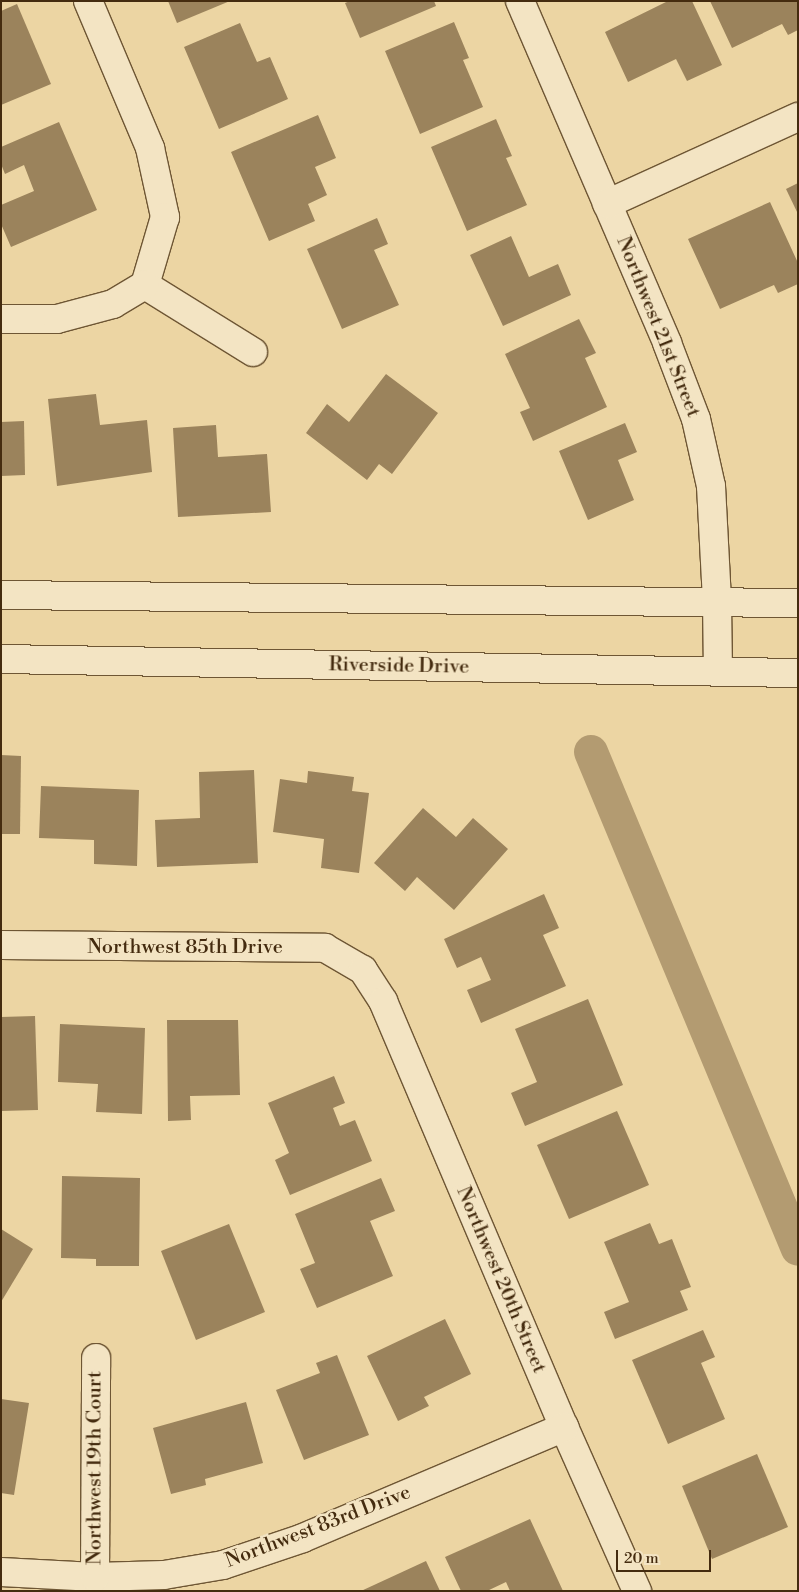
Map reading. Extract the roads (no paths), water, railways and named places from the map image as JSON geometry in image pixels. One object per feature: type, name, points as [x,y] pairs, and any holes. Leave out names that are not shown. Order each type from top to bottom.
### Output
[{"type":"street","points":[[1,319],[56,319],[113,304],[145,285],[165,217],[150,148],[88,1]]},
{"type":"street","name":"Northwest 21st Street","points":[[520,1],[667,343],[696,419],[710,486],[717,601],[718,672]]},
{"type":"street","points":[[608,204],[798,117]]},
{"type":"street","points":[[145,285],[253,352]]},
{"type":"street","points":[[1,595],[798,603]]},
{"type":"street","name":"Riverside Drive","points":[[1,659],[798,672]]},
{"type":"street","name":"Northwest 85th Drive","points":[[1,945],[325,948],[363,970]]},
{"type":"street","name":"Northwest 20th Street","points":[[363,970],[383,1001],[564,1427],[637,1591]]},
{"type":"street","name":"Northwest 19th Court","points":[[95,1577],[96,1358]]},
{"type":"street","name":"Northwest 83rd Drive","points":[[1,1572],[95,1577],[164,1574],[224,1565],[304,1538],[564,1427]]},
{"type":"waterway","points":[[591,752],[798,1249]]}]
